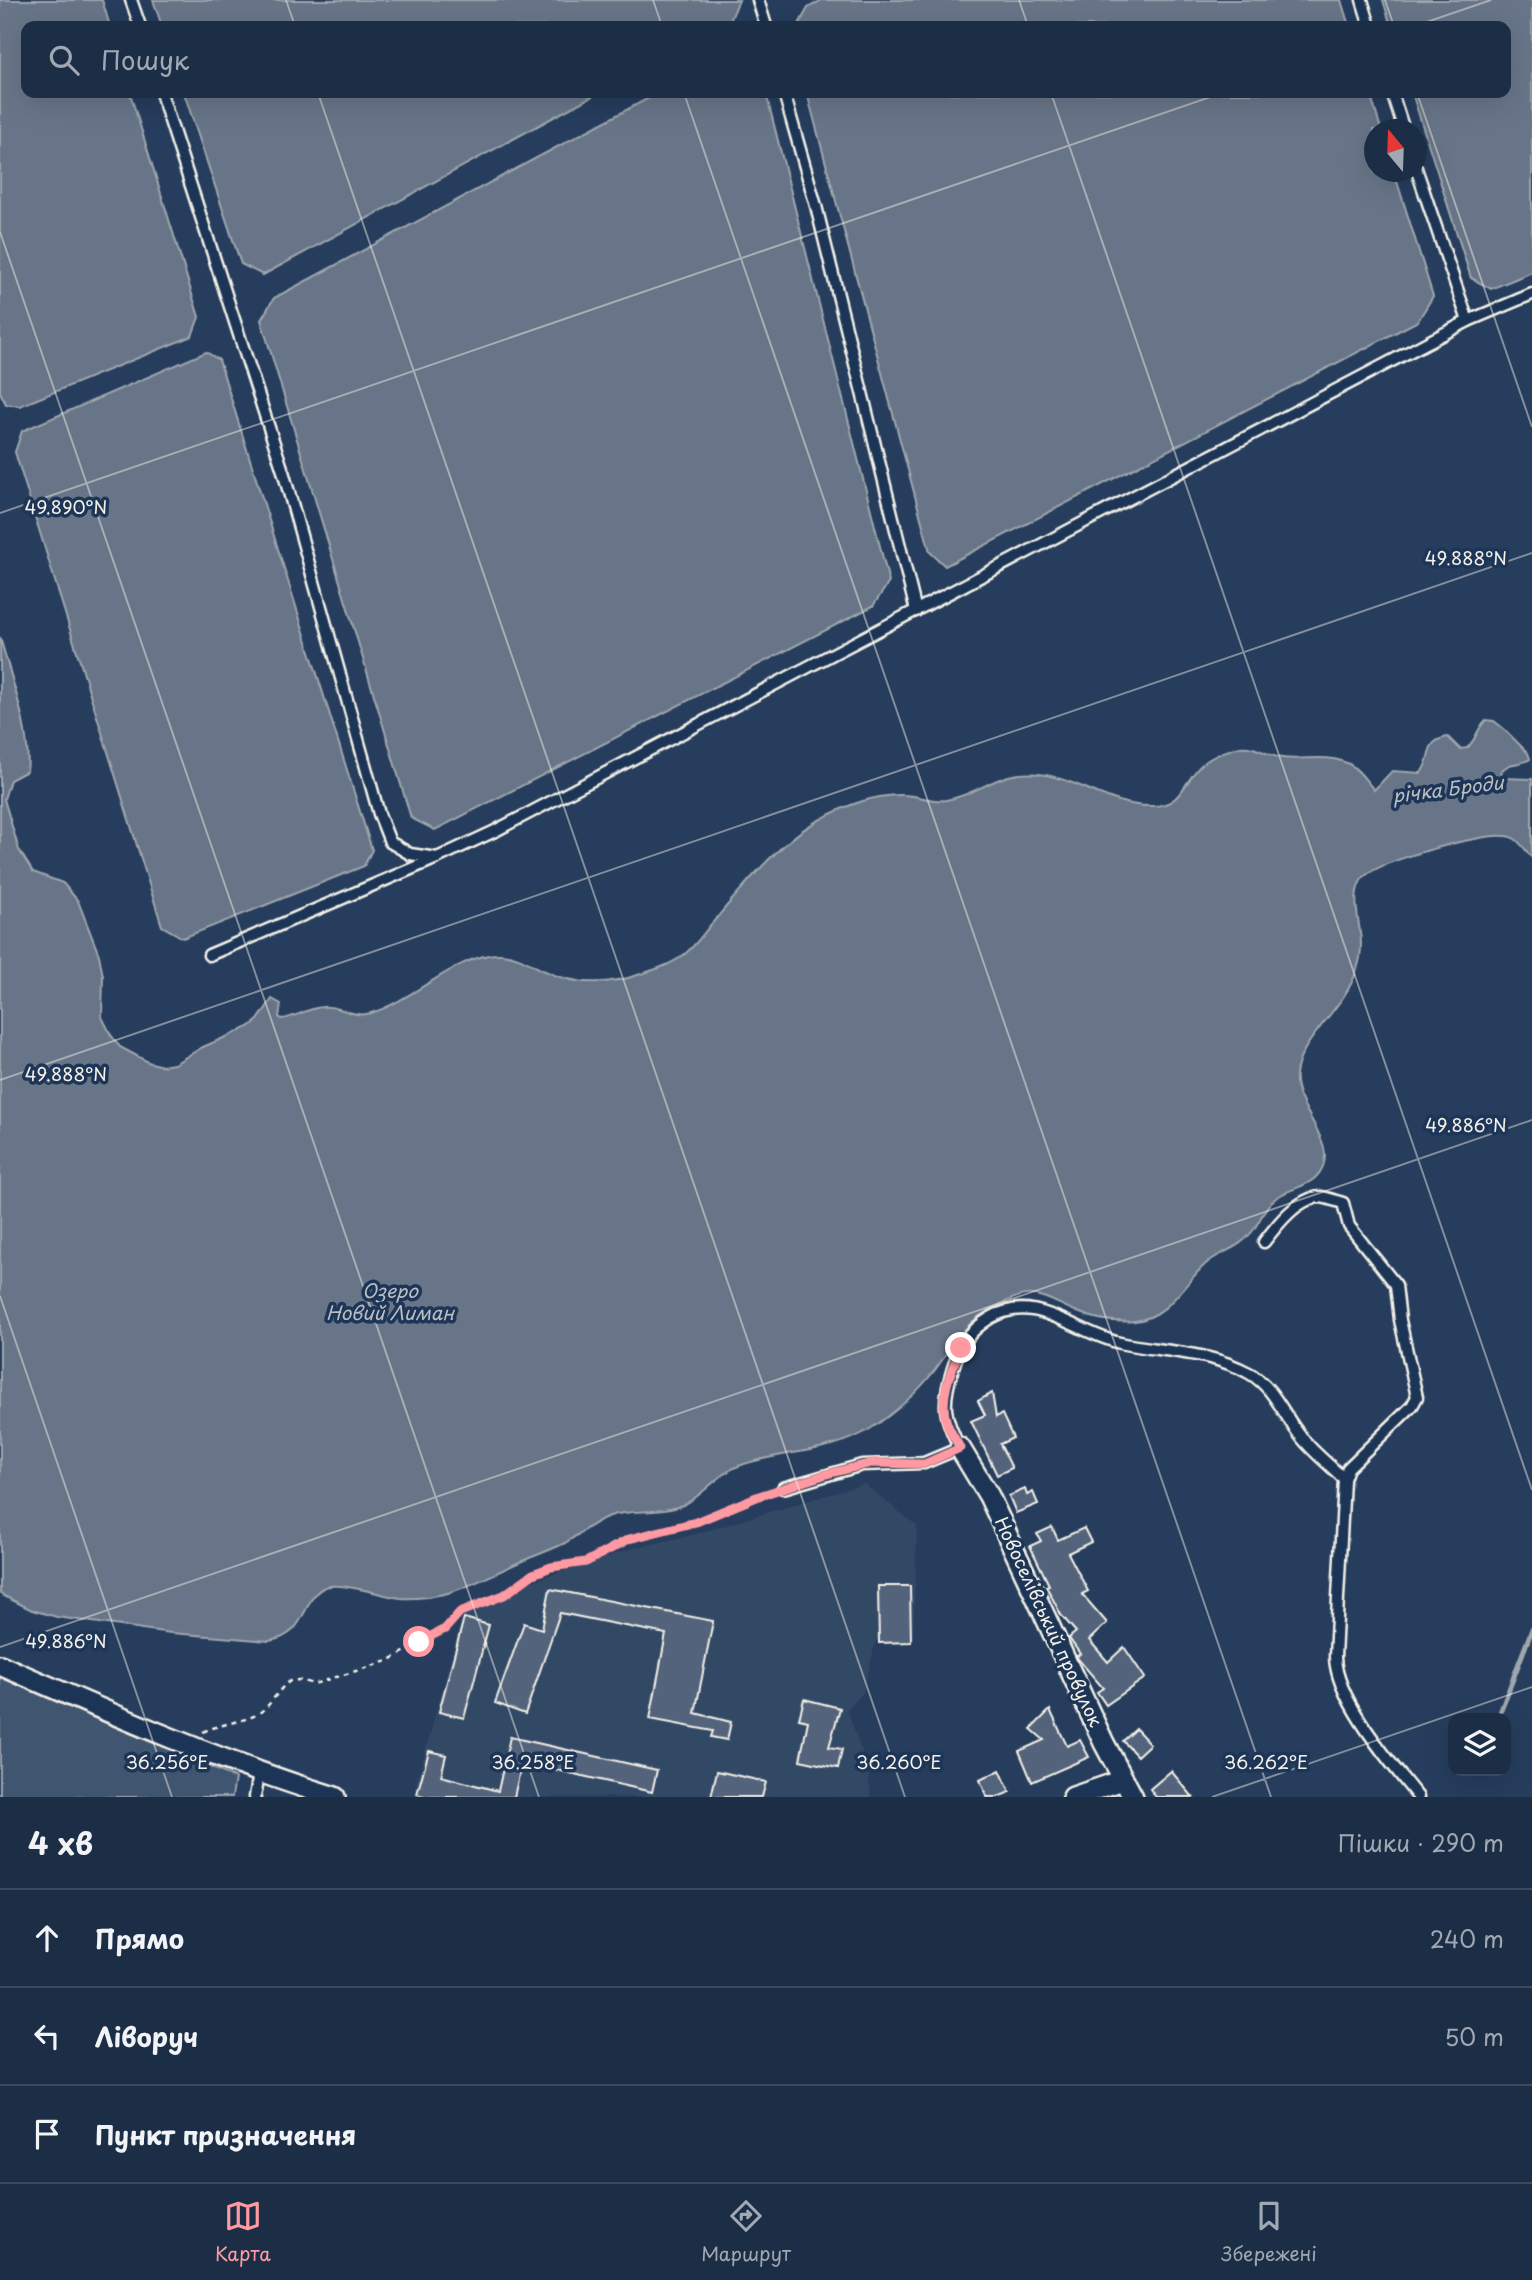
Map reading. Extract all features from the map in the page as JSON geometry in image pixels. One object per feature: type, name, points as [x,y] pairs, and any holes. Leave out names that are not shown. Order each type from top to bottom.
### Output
[{"type":"street","name":"Новоселівський провулок","points":[[960,1448],[989,1496],[1133,1797]]},
{"type":"street","points":[[0,1665],[191,1747],[259,1773],[335,1797]]},
{"type":"street","points":[[1073,1797],[1123,1780]]},
{"type":"lane","points":[[131,0],[138,21]]},
{"type":"lane","points":[[758,0],[764,21]]},
{"type":"lane","points":[[1362,0],[1368,21]]},
{"type":"lane","points":[[163,98],[283,471],[379,814],[390,842],[410,854],[438,858]]},
{"type":"lane","points":[[785,98],[816,206],[916,611]]},
{"type":"lane","points":[[1394,98],[1400,119]]},
{"type":"lane","points":[[1421,182],[1468,321]]},
{"type":"lane","points":[[209,955],[495,831],[1468,321],[1532,294]]},
{"type":"lane","points":[[1264,1242],[1284,1217],[1311,1199],[1323,1198],[1343,1203],[1349,1227],[1396,1285],[1400,1320],[1417,1397],[1412,1406],[1346,1470],[1335,1657],[1336,1674],[1343,1689],[1375,1741],[1418,1797]]},
{"type":"lane","points":[[783,1488],[862,1465],[924,1464],[960,1448],[947,1423],[944,1407],[955,1362],[966,1337],[976,1326],[997,1314],[1008,1310],[1029,1309],[1052,1314],[1107,1339],[1201,1356],[1246,1371],[1269,1388],[1302,1438],[1344,1479]]},
{"type":"lane","points":[[255,1797],[259,1773]]},
{"type":"path","points":[[191,1747],[197,1736],[211,1728],[239,1722],[262,1711],[290,1681],[314,1684],[393,1659],[445,1629],[460,1612],[504,1595],[541,1570],[586,1562],[629,1539],[696,1522],[783,1488]]},
{"type":"shaded area","points":[[864,1484],[917,1526],[913,1642],[876,1640],[863,1693],[847,1709],[867,1767],[871,1797],[439,1797],[415,1789],[466,1603],[633,1548],[689,1536]]},
{"type":"shaded area","points":[[0,1673],[235,1778],[232,1797],[0,1797]]},
{"type":"water","points":[[0,0],[102,0],[108,21],[21,21],[21,98],[132,98],[199,317],[192,336],[20,406],[6,404],[0,392]]},
{"type":"water","points":[[153,0],[739,0],[730,21],[160,21]]},
{"type":"water","points":[[822,0],[1341,0],[1347,21],[801,21],[808,8]]},
{"type":"water","points":[[1383,0],[1532,0],[1532,272],[1491,289],[1471,278],[1427,140],[1427,119],[1420,119],[1414,98],[1511,98],[1511,21],[1389,21]]},
{"type":"water","points":[[186,98],[589,98],[263,275],[241,264]]},
{"type":"water","points":[[649,98],[767,98],[889,582],[873,606],[435,830],[411,818],[261,320],[274,298]]},
{"type":"water","points":[[808,98],[1372,98],[1378,119],[1364,119],[1364,182],[1397,182],[1433,296],[1418,321],[945,566],[930,552]]},
{"type":"water","points":[[206,352],[219,360],[372,850],[364,866],[183,938],[162,926],[15,452],[22,431]]},
{"type":"water","name":"Озеро Новий Лиман","points":[[0,637],[19,704],[28,756],[27,771],[10,780],[4,799],[19,850],[33,872],[63,883],[78,901],[99,955],[103,976],[102,1017],[111,1035],[120,1047],[148,1062],[162,1066],[174,1064],[203,1047],[249,1027],[258,1020],[272,999],[281,1004],[279,1017],[282,1019],[323,1007],[355,1014],[371,1013],[483,956],[511,956],[557,976],[593,982],[629,978],[665,966],[690,949],[778,851],[821,819],[850,805],[882,796],[909,795],[935,800],[960,797],[1015,775],[1046,775],[1124,803],[1163,805],[1178,796],[1206,761],[1227,751],[1246,747],[1282,758],[1324,758],[1349,764],[1374,790],[1392,771],[1421,773],[1432,746],[1440,739],[1448,737],[1460,749],[1467,748],[1486,720],[1494,721],[1528,753],[1530,759],[1507,766],[1501,772],[1503,778],[1532,779],[1532,858],[1515,839],[1503,836],[1486,837],[1408,856],[1373,871],[1360,882],[1356,899],[1361,944],[1357,969],[1344,997],[1306,1047],[1296,1074],[1302,1101],[1322,1141],[1325,1154],[1323,1166],[1311,1181],[1272,1202],[1247,1238],[1208,1262],[1176,1298],[1158,1313],[1135,1321],[1112,1321],[1082,1314],[1039,1296],[1013,1298],[974,1320],[913,1395],[879,1423],[855,1437],[822,1448],[770,1457],[736,1467],[678,1507],[610,1516],[565,1543],[444,1594],[401,1598],[350,1587],[330,1586],[316,1593],[291,1632],[269,1641],[171,1633],[57,1617],[32,1610],[0,1594]]},
{"type":"building","points":[[992,1393],[996,1417],[1002,1414],[1013,1438],[1000,1444],[1012,1468],[997,1475],[971,1421],[985,1415],[978,1401]]},
{"type":"building","points":[[1025,1489],[1027,1495],[1033,1492],[1038,1504],[1016,1513],[1009,1496]]},
{"type":"building","points":[[1052,1527],[1058,1540],[1084,1528],[1091,1542],[1068,1553],[1088,1591],[1082,1594],[1107,1623],[1089,1640],[1108,1662],[1124,1647],[1145,1678],[1106,1705],[1097,1692],[1103,1688],[1078,1659],[1080,1654],[1069,1638],[1076,1632],[1061,1615],[1030,1546],[1041,1541],[1037,1534]]},
{"type":"building","points":[[878,1586],[910,1586],[911,1642],[879,1643]]},
{"type":"building","points":[[550,1589],[713,1621],[695,1713],[731,1722],[727,1740],[711,1737],[713,1731],[650,1719],[666,1634],[560,1613],[525,1714],[495,1703],[524,1623],[542,1629]]},
{"type":"building","points":[[464,1618],[489,1625],[464,1718],[439,1712]]},
{"type":"building","points":[[804,1699],[840,1708],[829,1747],[842,1749],[838,1768],[800,1760],[808,1721],[799,1719]]},
{"type":"building","points":[[1050,1710],[1067,1746],[1080,1740],[1089,1757],[1032,1782],[1019,1751],[1044,1740],[1031,1729]]},
{"type":"building","points":[[1136,1729],[1150,1744],[1137,1756],[1123,1741]]},
{"type":"building","points":[[510,1737],[657,1770],[652,1792],[522,1762],[514,1797],[427,1797],[417,1794],[429,1751],[446,1755],[441,1776],[498,1791]]},
{"type":"building","points":[[1000,1770],[1010,1792],[998,1797],[987,1797],[980,1780]]},
{"type":"building","points":[[717,1771],[766,1782],[762,1797],[711,1797]]},
{"type":"building","points":[[1171,1771],[1193,1797],[1156,1797],[1150,1789]]},
{"type":"waterway","points":[[1500,1713],[1532,1629]]},
{"type":"route","points":[[419,1642],[445,1629],[460,1612],[504,1595],[533,1574],[564,1564],[586,1562],[629,1539],[706,1519],[759,1496],[852,1467],[881,1463],[914,1465],[951,1453],[960,1448],[947,1423],[944,1407],[948,1384],[961,1348]]},
{"type":"water label","name":"річка Броди","points":[[1448,789]]}]
